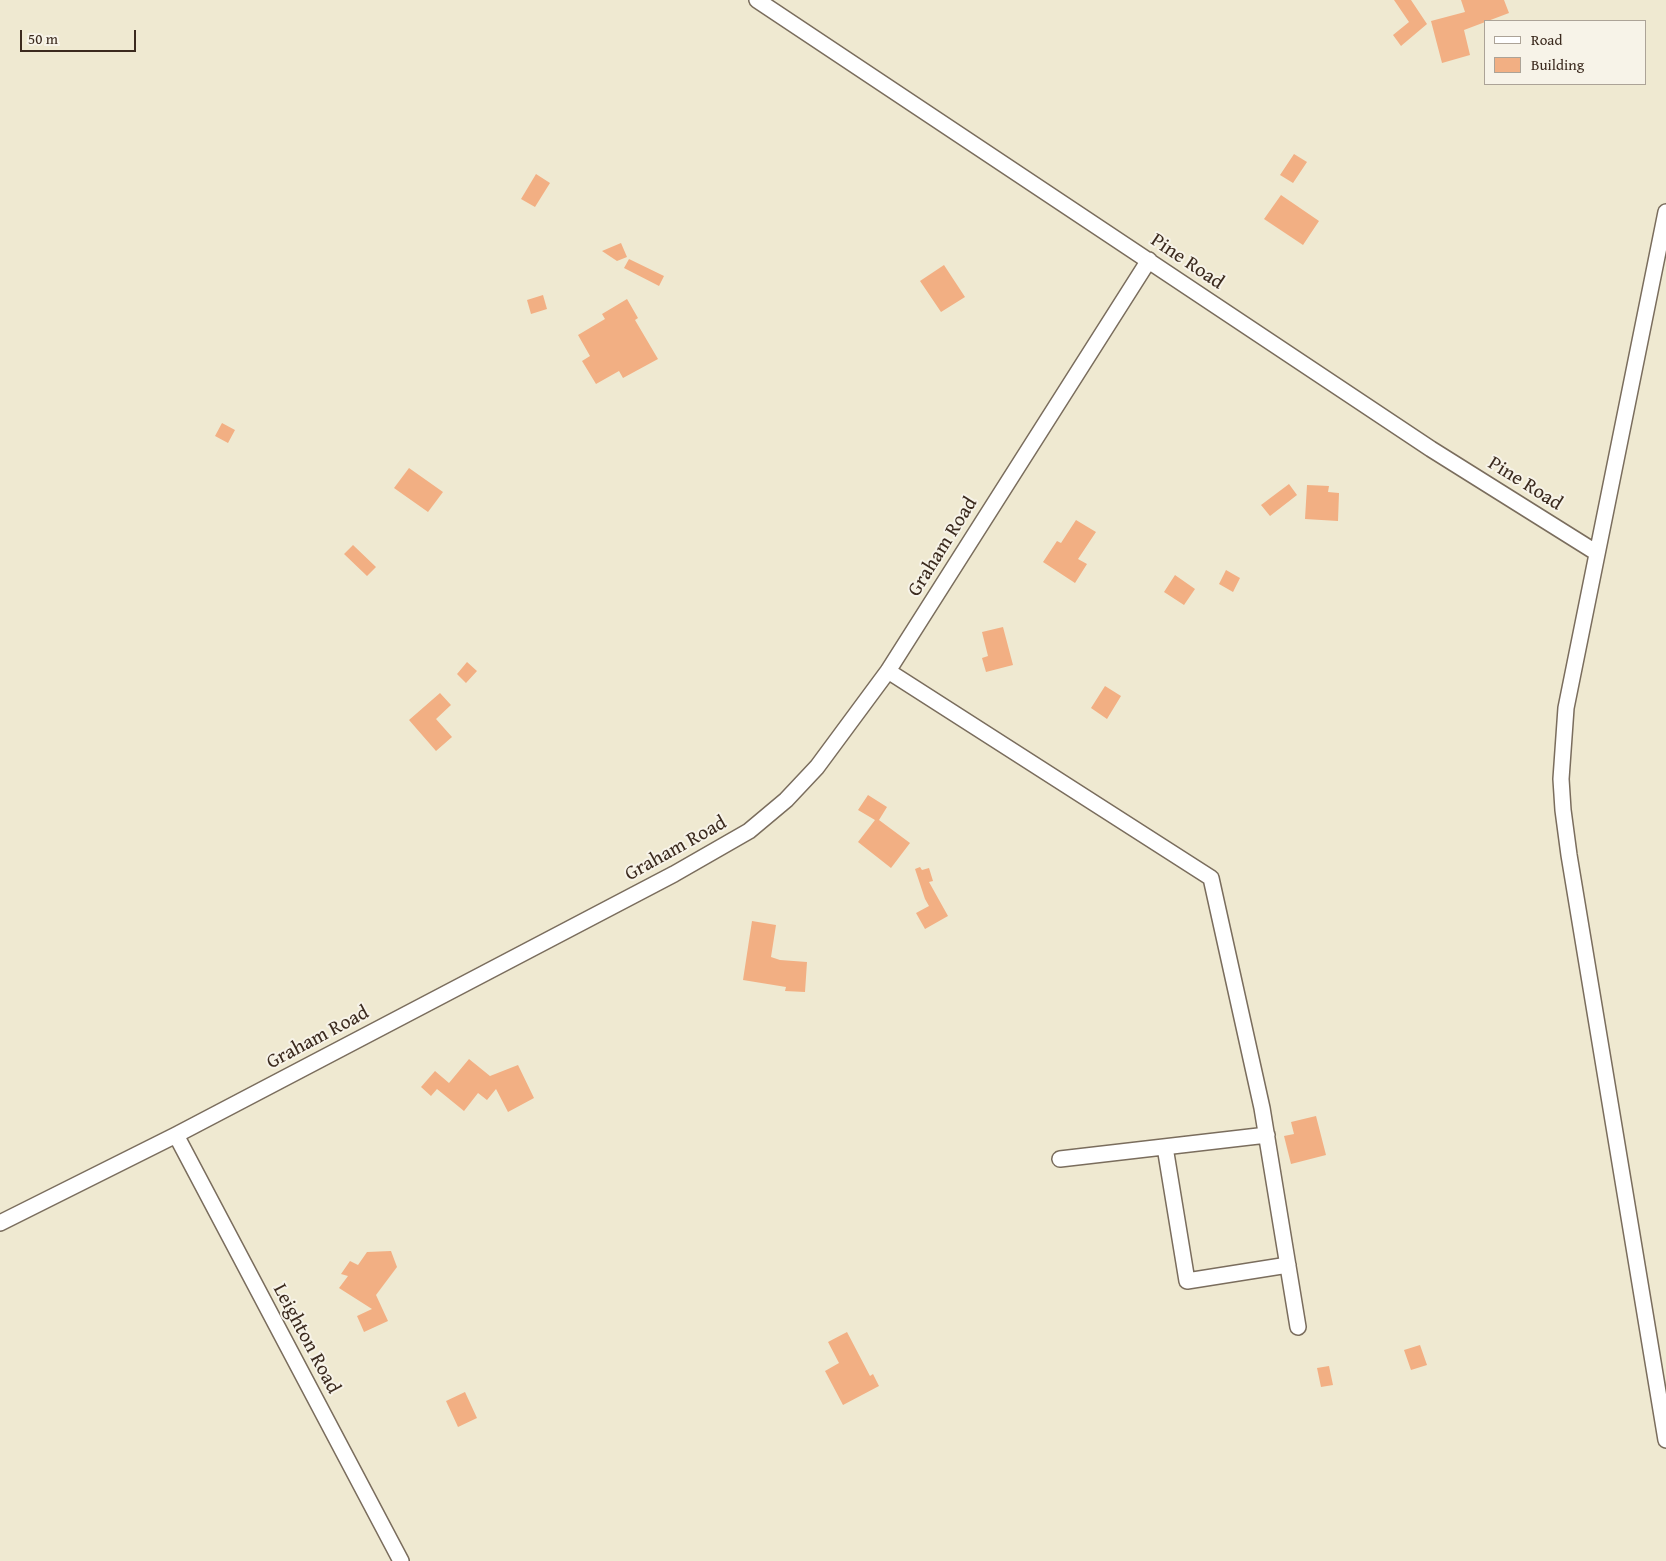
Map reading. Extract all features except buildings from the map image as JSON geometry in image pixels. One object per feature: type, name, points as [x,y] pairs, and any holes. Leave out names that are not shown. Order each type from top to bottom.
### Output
[{"type":"street","name":"Pine Road","points":[[757,0],[1149,260],[1262,338],[1431,449],[1597,553]]},
{"type":"street","points":[[1666,212],[1566,708],[1561,779],[1569,855],[1666,1440]]},
{"type":"street","name":"Graham Road","points":[[0,1223],[176,1135],[674,874],[749,831],[786,800],[817,767],[888,671],[1149,260]]},
{"type":"street","points":[[888,671],[1211,878],[1262,1108],[1298,1327]]},
{"type":"street","name":"Leighton Road","points":[[176,1135],[401,1561]]},
{"type":"street","points":[[1060,1159],[1267,1135]]},
{"type":"street","points":[[1165,1147],[1187,1281],[1288,1266]]}]
